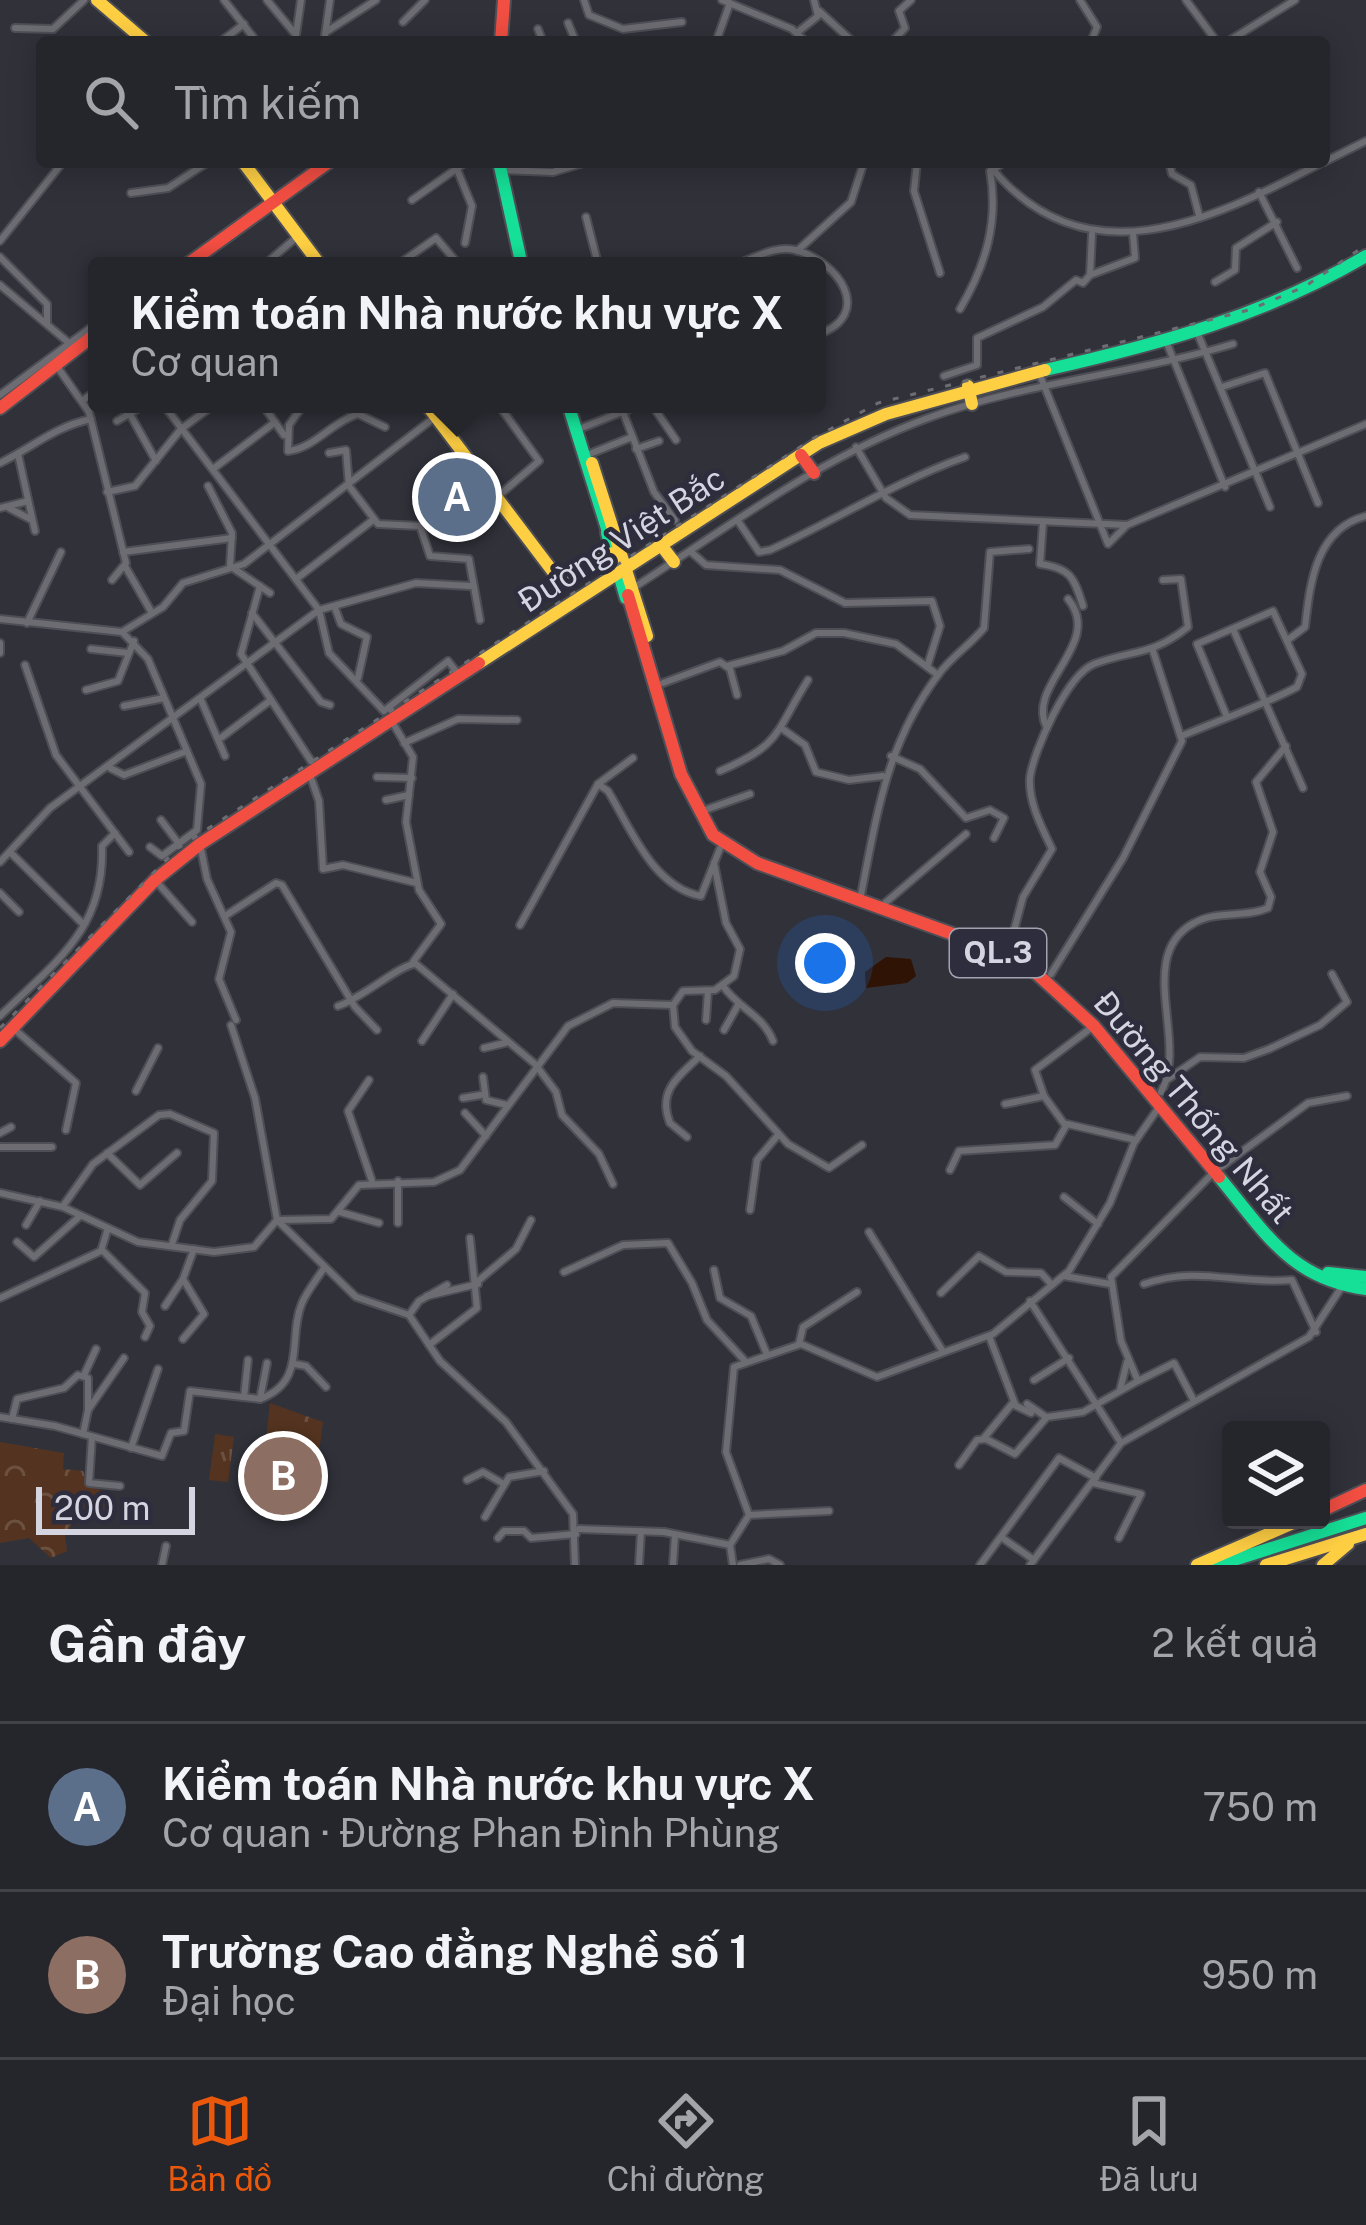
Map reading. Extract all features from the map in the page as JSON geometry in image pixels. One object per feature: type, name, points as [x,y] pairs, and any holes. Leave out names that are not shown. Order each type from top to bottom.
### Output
[{"type":"main road","points":[[499,36],[504,0]]},
{"type":"main road","points":[[104,2],[140,36]]},
{"type":"main road","points":[[248,168],[314,257]]},
{"type":"main road","points":[[197,257],[321,168]]},
{"type":"main road","points":[[500,168],[522,257]]},
{"type":"main road","name":"Đường Việt Bắc","points":[[0,1041],[155,880],[200,844],[310,767],[391,720],[801,455],[892,409],[968,386],[1166,341],[1283,304],[1366,256]]},
{"type":"main road","points":[[0,407],[88,338]]},
{"type":"main road","points":[[968,386],[971,404]]},
{"type":"main road","points":[[433,413],[557,577],[617,552]]},
{"type":"main road","points":[[573,413],[611,534]]},
{"type":"main road","points":[[574,413],[588,459]]},
{"type":"main road","points":[[801,455],[814,473]]},
{"type":"main road","name":"Đường Thống Nhất","points":[[588,459],[656,675],[705,810],[724,840]]},
{"type":"main road","points":[[661,545],[674,562]]},
{"type":"main road","name":"Đường Thống Nhất","points":[[656,675],[690,801],[724,840],[1035,972],[1164,1094]]},
{"type":"main road","name":"Đường Thống Nhất","points":[[861,898],[1009,949],[1051,974],[1164,1094],[1218,1169],[1286,1248],[1341,1283]]},
{"type":"main road","points":[[1341,1283],[1366,1277]]},
{"type":"main road","name":"QL.3","points":[[1341,1283],[1366,1289]]},
{"type":"main road","points":[[1330,1507],[1366,1490]]},
{"type":"main road","points":[[1218,1565],[1366,1518]]},
{"type":"main road","points":[[1197,1565],[1279,1529]]},
{"type":"main road","points":[[1266,1565],[1366,1537]]},
{"type":"main road","points":[[1323,1565],[1333,1553],[1366,1537]]},
{"type":"street","points":[[15,28],[52,29],[84,0]]},
{"type":"street","points":[[224,0],[253,36]]},
{"type":"street","points":[[267,0],[293,36]]},
{"type":"street","points":[[296,36],[302,0]]},
{"type":"street","points":[[325,36],[329,0]]},
{"type":"street","points":[[326,32],[376,0]]},
{"type":"street","points":[[403,22],[424,0]]},
{"type":"street","points":[[584,0],[589,14],[614,28],[682,22]]},
{"type":"street","points":[[814,0],[819,11],[846,36]]},
{"type":"street","points":[[898,36],[905,28],[899,11],[911,0]]},
{"type":"street","points":[[1080,0],[1097,27],[1093,36]]},
{"type":"street","points":[[1186,0],[1213,36]]},
{"type":"street","points":[[1236,36],[1283,3],[1295,0]]},
{"type":"street","points":[[718,36],[726,2],[796,36]]},
{"type":"street","points":[[801,36],[819,11]]},
{"type":"street","points":[[568,23],[573,36]]},
{"type":"street","points":[[228,36],[244,24]]},
{"type":"street","points":[[538,29],[541,36]]},
{"type":"street","points":[[1330,159],[1366,141]]},
{"type":"street","points":[[0,241],[58,168]]},
{"type":"street","points":[[131,193],[168,188],[199,168]]},
{"type":"street","points":[[412,200],[450,168]]},
{"type":"street","points":[[457,168],[472,206],[465,243]]},
{"type":"street","points":[[518,168],[553,172],[567,168]]},
{"type":"street","points":[[797,250],[851,202],[862,168]]},
{"type":"street","points":[[916,168],[914,190],[940,273]]},
{"type":"street","points":[[960,309],[989,246],[994,210],[990,168]]},
{"type":"street","points":[[992,168],[1036,211],[1092,234],[1133,232],[1199,215],[1310,168]]},
{"type":"street","points":[[1170,168],[1172,174],[1191,185],[1199,215]]},
{"type":"street","points":[[1259,192],[1297,268]]},
{"type":"street","points":[[586,217],[596,257]]},
{"type":"street","points":[[1215,282],[1235,270],[1236,248],[1277,222]]},
{"type":"street","points":[[944,376],[977,365],[976,338],[1040,309],[1090,275],[1135,258],[1133,232]]},
{"type":"street","points":[[1090,275],[1092,234]]},
{"type":"street","points":[[274,257],[298,236]]},
{"type":"street","points":[[408,256],[436,238],[452,257]]},
{"type":"street","points":[[752,257],[773,249],[797,250],[808,257]]},
{"type":"street","points":[[0,260],[47,304],[47,323]]},
{"type":"street","points":[[826,268],[848,297],[846,318],[826,330]]},
{"type":"street","points":[[0,285],[72,346]]},
{"type":"street","points":[[0,395],[88,331]]},
{"type":"street","points":[[1197,332],[1270,508]]},
{"type":"street","points":[[1166,341],[1225,487]]},
{"type":"street","points":[[629,592],[856,447],[971,404],[1233,344]]},
{"type":"street","points":[[56,364],[91,419],[125,566],[152,614]]},
{"type":"street","points":[[1038,369],[1108,544],[1127,525]]},
{"type":"street","points":[[1222,387],[1265,373],[1318,503]]},
{"type":"street","points":[[82,401],[88,397]]},
{"type":"street","points":[[117,421],[135,413]]},
{"type":"street","points":[[170,413],[319,610],[329,653],[358,678],[384,711],[448,661],[459,676]]},
{"type":"street","points":[[107,492],[135,485],[181,429],[203,413]]},
{"type":"street","points":[[268,413],[286,437],[288,451],[307,448],[332,424],[358,414],[385,427]]},
{"type":"street","points":[[286,437],[299,413]]},
{"type":"street","points":[[122,632],[152,614],[183,583],[244,564],[349,486],[428,413]]},
{"type":"street","points":[[496,498],[539,461],[504,413]]},
{"type":"street","points":[[580,429],[620,413]]},
{"type":"street","points":[[623,413],[647,477],[675,520]]},
{"type":"street","points":[[658,413],[676,440]]},
{"type":"street","points":[[131,416],[156,461]]},
{"type":"street","points":[[0,463],[51,430],[91,419]]},
{"type":"street","points":[[213,469],[274,422]]},
{"type":"street","points":[[856,447],[882,493],[910,515],[1127,525],[1258,474],[1366,424]]},
{"type":"street","points":[[588,459],[632,437]]},
{"type":"street","points":[[636,448],[659,441]]},
{"type":"street","points":[[329,453],[346,450],[349,486],[373,520],[384,526],[420,526],[430,556],[464,555],[480,620]]},
{"type":"street","points":[[18,454],[34,531]]},
{"type":"street","points":[[738,520],[759,552],[770,550],[863,507],[882,493],[965,458]]},
{"type":"street","points":[[640,490],[647,477]]},
{"type":"street","points":[[208,485],[232,538],[230,566]]},
{"type":"street","points":[[3,507],[28,501]]},
{"type":"street","points":[[3,507],[32,520]]},
{"type":"street","points":[[1289,639],[1305,627],[1306,590],[1326,546],[1344,526],[1366,516]]},
{"type":"street","points":[[296,579],[373,520]]},
{"type":"street","points":[[1043,521],[1040,563],[1064,568],[1073,576],[1083,606]]},
{"type":"street","points":[[123,552],[232,538]]},
{"type":"street","points":[[861,898],[883,776],[891,756],[938,675],[986,623],[990,552],[1030,549]]},
{"type":"street","points":[[690,551],[706,565],[779,570],[852,605],[932,601],[940,626],[928,664]]},
{"type":"street","points":[[27,623],[61,552]]},
{"type":"street","points":[[112,580],[125,566]]},
{"type":"street","points":[[230,566],[270,593]]},
{"type":"street","points":[[1009,949],[1025,893],[1052,851],[1030,783],[1047,728],[1072,684],[1090,666],[1153,651],[1189,625],[1181,580],[1162,580]]},
{"type":"street","points":[[0,862],[50,808],[82,789],[319,610],[380,589],[416,583],[470,586]]},
{"type":"street","points":[[260,586],[240,653],[310,767],[319,801],[323,869],[343,865],[417,883]]},
{"type":"street","points":[[1047,728],[1042,718],[1047,697],[1078,635],[1076,611],[1068,599]]},
{"type":"street","points":[[335,608],[341,624],[368,640],[358,678]]},
{"type":"street","points":[[1051,974],[1123,858],[1184,735],[1265,702],[1301,681],[1289,639],[1274,611],[1196,648],[1227,717]]},
{"type":"street","points":[[252,613],[321,702],[330,705]]},
{"type":"street","points":[[0,619],[122,632],[134,640],[203,791],[197,830],[161,856],[150,847]]},
{"type":"street","points":[[1233,629],[1303,788]]},
{"type":"street","points":[[656,675],[711,662],[727,666],[783,651],[820,632],[883,640],[928,664],[938,675]]},
{"type":"street","points":[[86,690],[117,682],[134,640]]},
{"type":"street","points":[[0,643],[0,653]]},
{"type":"street","points":[[91,649],[128,653]]},
{"type":"street","points":[[1153,651],[1184,735]]},
{"type":"street","points":[[25,665],[56,755],[129,852]]},
{"type":"street","points":[[727,666],[736,695]]},
{"type":"street","points":[[720,771],[757,755],[784,730],[808,680]]},
{"type":"street","points":[[124,706],[164,698]]},
{"type":"street","points":[[201,699],[222,737],[226,756]]},
{"type":"street","points":[[222,737],[271,700]]},
{"type":"street","points":[[404,742],[458,719],[518,720]]},
{"type":"street","points":[[338,1006],[413,963],[420,945],[440,926],[417,883],[407,830],[413,758],[391,720]]},
{"type":"street","points":[[784,730],[805,745],[816,772],[849,780],[883,776]]},
{"type":"street","points":[[1164,1094],[1168,952],[1190,924],[1268,908],[1271,897],[1261,872],[1274,832],[1256,782],[1286,746]]},
{"type":"street","points":[[110,768],[124,775],[187,752]]},
{"type":"street","points":[[891,756],[920,769],[966,818],[987,810],[1004,818],[994,838]]},
{"type":"street","points":[[520,925],[598,784],[633,758]]},
{"type":"street","points":[[377,777],[412,778]]},
{"type":"street","points":[[598,784],[673,886],[700,896],[724,840]]},
{"type":"street","points":[[705,810],[750,794]]},
{"type":"street","points":[[386,800],[409,796]]},
{"type":"street","points":[[161,820],[179,844]]},
{"type":"street","points":[[0,1016],[77,939],[102,892],[102,846],[115,833]]},
{"type":"street","points":[[885,903],[966,834]]},
{"type":"street","points":[[200,844],[207,879],[231,936],[219,979],[255,1098],[277,1220],[356,1297],[409,1315],[429,1346],[504,1420],[544,1472],[577,1531],[574,1565]]},
{"type":"street","points":[[11,853],[82,923]]},
{"type":"street","points":[[714,863],[725,923],[741,952],[737,972],[723,986],[683,991],[674,1005],[677,1032],[778,1135],[829,1168],[862,1145]]},
{"type":"street","points":[[155,880],[192,922]]},
{"type":"street","points":[[225,916],[280,884],[352,1002],[377,1030]]},
{"type":"street","points":[[0,893],[19,912]]},
{"type":"street","points":[[413,963],[535,1064],[556,1092],[563,1118],[599,1154],[614,1184]]},
{"type":"street","points":[[748,1515],[726,1453],[732,1372],[766,1352],[799,1344],[878,1377],[989,1336],[1064,1276],[1098,1224],[1136,1140],[1164,1094],[1197,1058],[1249,1057],[1327,1021],[1347,998],[1332,974]]},
{"type":"street","points":[[723,986],[738,1005],[763,1021],[772,1041]]},
{"type":"street","points":[[706,1020],[708,991]]},
{"type":"street","points":[[422,1040],[454,993]]},
{"type":"street","points":[[0,1193],[63,1207],[138,1242],[220,1253],[254,1247],[277,1220],[328,1220],[340,1212],[352,1189],[372,1181],[434,1182],[453,1176],[568,1026],[613,1003],[674,1005]]},
{"type":"street","points":[[724,1030],[738,1005]]},
{"type":"street","points":[[1094,1026],[1035,1070],[1044,1096],[1065,1125],[1136,1140]]},
{"type":"street","points":[[13,1028],[76,1083],[66,1130]]},
{"type":"street","points":[[484,1048],[506,1043]]},
{"type":"street","points":[[136,1091],[158,1048]]},
{"type":"street","points":[[687,1137],[670,1123],[665,1098],[670,1085],[700,1056]]},
{"type":"street","points":[[482,1095],[483,1078]]},
{"type":"street","points":[[369,1080],[348,1111],[372,1181]]},
{"type":"street","points":[[463,1098],[482,1095],[507,1105]]},
{"type":"street","points":[[1005,1104],[1044,1096]]},
{"type":"street","points":[[1110,1284],[1218,1169],[1308,1103],[1347,1096]]},
{"type":"street","points":[[63,1207],[87,1170],[164,1113],[214,1131],[212,1180],[179,1220],[172,1244]]},
{"type":"street","points":[[465,1113],[486,1136]]},
{"type":"street","points":[[950,1170],[959,1150],[1055,1145],[1065,1125]]},
{"type":"street","points":[[0,1133],[11,1127]]},
{"type":"street","points":[[750,1210],[757,1160],[778,1135]]},
{"type":"street","points":[[0,1147],[52,1148]]},
{"type":"street","points":[[107,1153],[140,1185],[177,1154]]},
{"type":"street","points":[[398,1181],[398,1223]]},
{"type":"street","points":[[1064,1197],[1098,1224]]},
{"type":"street","points":[[26,1225],[40,1201]]},
{"type":"street","points":[[340,1212],[379,1222]]},
{"type":"street","points":[[17,1242],[34,1257],[80,1215]]},
{"type":"street","points":[[427,1296],[478,1282],[516,1249],[531,1220]]},
{"type":"street","points":[[0,1298],[102,1250],[109,1228]]},
{"type":"street","points":[[869,1232],[942,1351]]},
{"type":"street","points":[[429,1346],[475,1313],[478,1282],[470,1238]]},
{"type":"street","points":[[564,1272],[623,1244],[668,1243],[692,1282],[706,1321],[745,1361]]},
{"type":"street","points":[[165,1306],[183,1279],[194,1249]]},
{"type":"street","points":[[102,1250],[145,1292],[142,1312],[150,1326],[145,1336]]},
{"type":"street","points":[[941,1293],[979,1256],[1006,1272],[1041,1273],[1052,1285]]},
{"type":"street","points":[[0,1417],[162,1456],[169,1436],[184,1431],[190,1391],[260,1399],[277,1389],[295,1364],[300,1307],[324,1268]]},
{"type":"street","points":[[714,1270],[720,1298],[751,1316],[766,1352]]},
{"type":"street","points":[[1144,1284],[1192,1272],[1227,1282],[1292,1280],[1316,1332]]},
{"type":"street","points":[[1064,1276],[1110,1284]]},
{"type":"street","points":[[183,1279],[204,1314],[183,1339]]},
{"type":"street","points":[[1001,1537],[1032,1562],[1121,1443],[1316,1332],[1341,1283]]},
{"type":"street","points":[[1110,1284],[1127,1362],[1138,1381]]},
{"type":"street","points":[[409,1315],[427,1296],[447,1285]]},
{"type":"street","points":[[799,1344],[803,1327],[857,1292]]},
{"type":"street","points":[[1030,1301],[1121,1443]]},
{"type":"street","points":[[989,1336],[1015,1404],[1046,1418],[1070,1417],[1175,1364],[1194,1401]]},
{"type":"street","points":[[96,1349],[84,1375],[89,1483],[120,1486]]},
{"type":"street","points":[[88,1410],[124,1358]]},
{"type":"street","points":[[1034,1381],[1069,1358]]},
{"type":"street","points":[[244,1397],[248,1360]]},
{"type":"street","points":[[1120,1393],[1127,1362]]},
{"type":"street","points":[[260,1399],[267,1363]]},
{"type":"street","points":[[295,1364],[306,1366],[326,1387]]},
{"type":"street","points":[[131,1448],[158,1370]]},
{"type":"street","points":[[12,1419],[17,1399],[64,1388],[84,1375]]},
{"type":"street","points":[[959,1466],[976,1441],[1015,1404]]},
{"type":"street","points":[[984,1438],[1015,1454],[1046,1418]]},
{"type":"street","points":[[980,1565],[1059,1458],[1094,1480],[1141,1494],[1118,1538]]},
{"type":"street","points":[[467,1480],[483,1472],[502,1483]]},
{"type":"street","points":[[485,1517],[502,1483],[517,1474],[544,1472]]},
{"type":"street","points":[[748,1515],[829,1511]]},
{"type":"street","points":[[748,1515],[730,1545],[736,1565],[769,1559],[780,1565]]},
{"type":"street","points":[[498,1538],[508,1531],[524,1531],[531,1538],[577,1531],[641,1531],[730,1545]]},
{"type":"street","points":[[640,1565],[641,1531]]},
{"type":"street","points":[[673,1565],[675,1534]]},
{"type":"street","points":[[162,1565],[166,1546]]},
{"type":"green space","points":[[270,1403],[323,1422],[317,1468],[303,1470],[297,1481],[262,1477]]},
{"type":"green space","points":[[215,1434],[234,1437],[228,1482],[209,1480]]},
{"type":"green space","points":[[0,1442],[64,1453],[63,1469],[83,1471],[88,1486],[106,1492],[105,1510],[81,1509],[65,1536],[67,1551],[51,1558],[29,1538],[0,1543]]},
{"type":"shaded area","points":[[886,957],[911,959],[916,976],[907,983],[866,988],[865,972]]},
{"type":"railway","points":[[0,1028],[178,848],[814,438],[878,403],[1249,310],[1304,287],[1366,245]]},
{"type":"traffic: fast","points":[[500,168],[520,257]]},
{"type":"traffic: fast","points":[[1045,370],[1129,350],[1250,312],[1366,256]]},
{"type":"traffic: fast","points":[[571,413],[609,535]]},
{"type":"traffic: fast","points":[[607,533],[626,598]]},
{"type":"traffic: fast","points":[[1219,1177],[1298,1264],[1340,1284],[1366,1289]]},
{"type":"traffic: fast","points":[[1328,1273],[1366,1277]]},
{"type":"traffic: fast","points":[[1218,1565],[1366,1518]]},
{"type":"traffic: slow","points":[[97,0],[139,36]]},
{"type":"traffic: slow","points":[[248,168],[314,257]]},
{"type":"traffic: slow","points":[[479,663],[819,443],[886,414],[1045,370]]},
{"type":"traffic: slow","points":[[968,386],[972,404]]},
{"type":"traffic: slow","points":[[433,413],[557,577],[613,553]]},
{"type":"traffic: slow","points":[[592,463],[647,636]]},
{"type":"traffic: slow","points":[[661,545],[674,562]]},
{"type":"traffic: slow","points":[[1197,1565],[1279,1529]]},
{"type":"traffic: slow","points":[[1266,1565],[1366,1534]]},
{"type":"traffic: slow","points":[[1323,1565],[1348,1544]]},
{"type":"traffic: jam","points":[[501,36],[504,0]]},
{"type":"traffic: jam","points":[[197,257],[321,168]]},
{"type":"traffic: jam","points":[[0,408],[88,340]]},
{"type":"traffic: jam","points":[[801,455],[814,473]]},
{"type":"traffic: jam","points":[[628,595],[681,774],[713,835],[757,863],[972,941],[1035,972],[1094,1026],[1219,1177]]},
{"type":"traffic: jam","points":[[0,1041],[155,880],[200,844],[479,663]]},
{"type":"traffic: jam","points":[[1330,1507],[1366,1490]]},
{"type":"place","name":"Kiểm toán Nhà nước khu vực X","points":[[457,497]]},
{"type":"place","name":"Trường Cao đẳng Nghề số 1","points":[[283,1476]]}]
